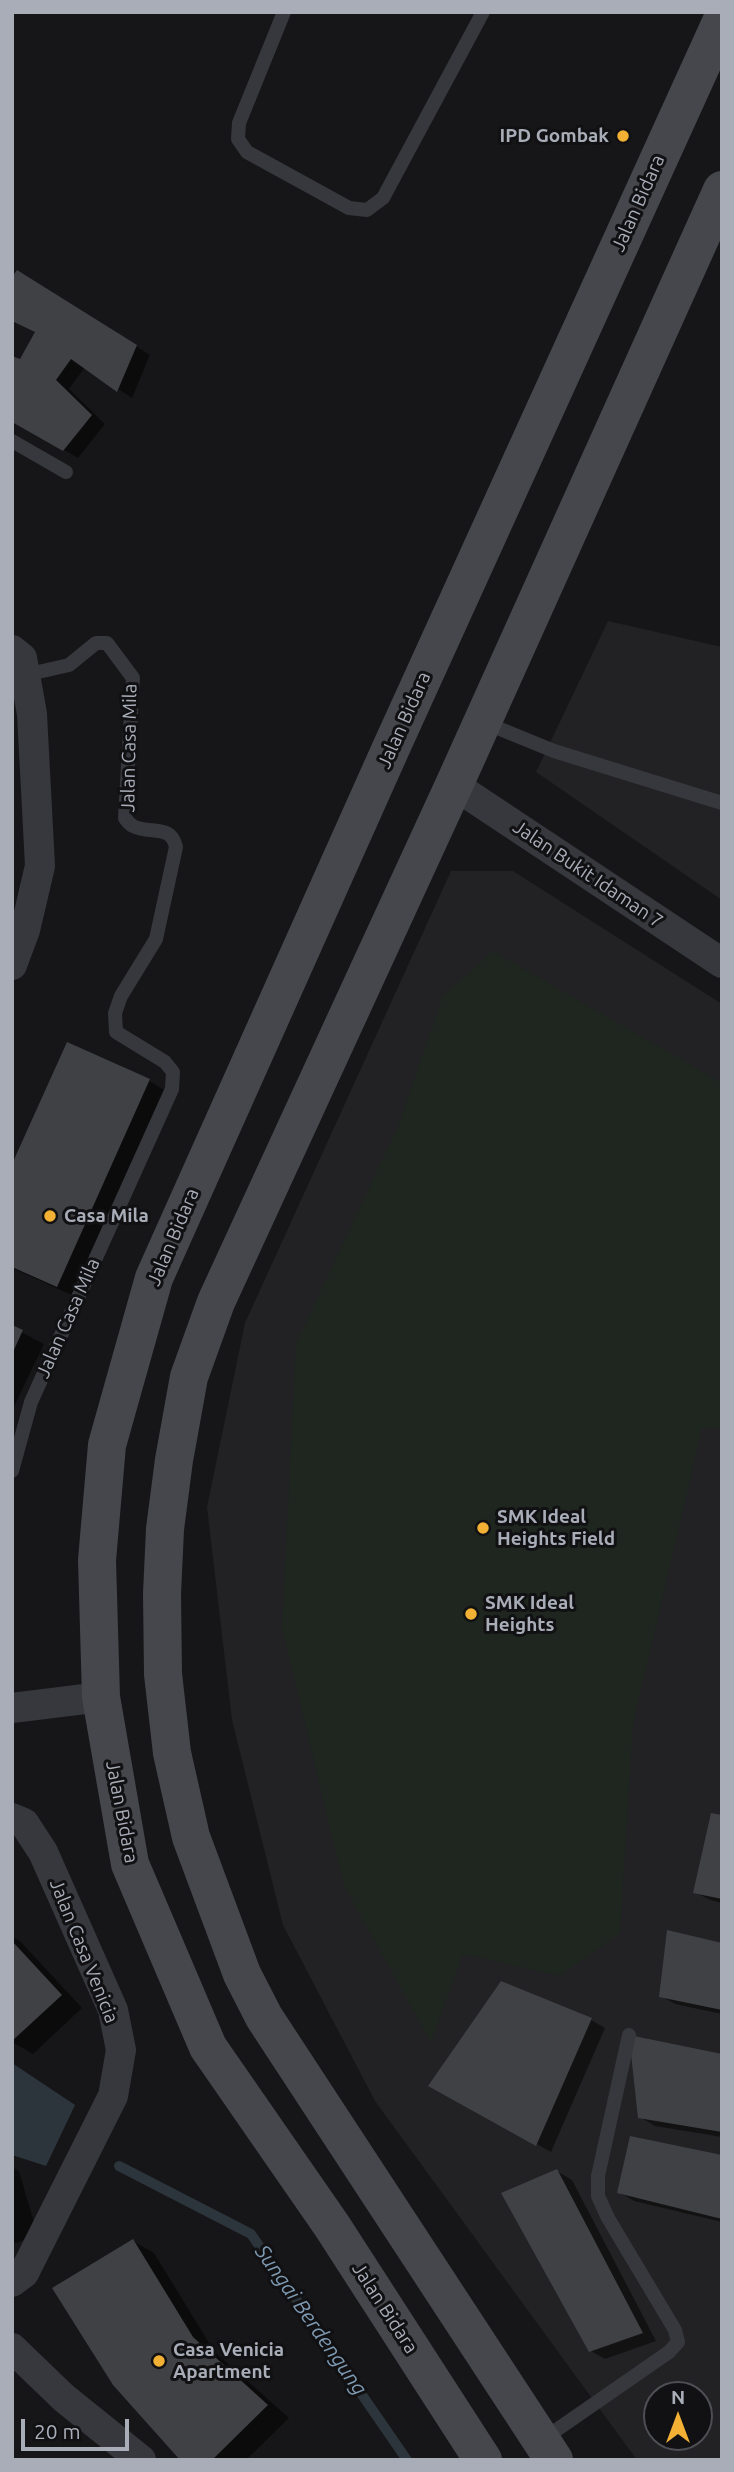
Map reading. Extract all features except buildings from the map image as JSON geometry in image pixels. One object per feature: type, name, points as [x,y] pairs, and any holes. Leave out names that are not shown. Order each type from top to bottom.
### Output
[{"type":"main road","name":"Jalan Bidara","points":[[483,2460],[332,2226],[208,2047],[130,1864],[101,1697],[97,1560],[107,1445],[154,1278],[722,20]]},
{"type":"main road","points":[[548,2450],[264,2017],[243,1974],[191,1837],[173,1753],[163,1674],[162,1594],[165,1529],[189,1377],[216,1302],[454,785],[722,190]]},
{"type":"street","name":"Jalan Casa Mila","points":[[12,965],[25,930],[40,866],[32,714],[18,663]]},
{"type":"street","name":"Jalan Bukit Idaman 7","points":[[454,785],[722,963]]},
{"type":"street","points":[[12,1708],[101,1697]]},
{"type":"street","name":"Jalan Casa Venicia","points":[[12,1818],[24,1823],[43,1852],[113,2010],[121,2050],[113,2096],[24,2273],[12,2282]]},
{"type":"street","points":[[12,2348],[64,2398],[141,2460]]},
{"type":"lane","points":[[284,12],[239,123],[238,139],[247,152],[349,208],[367,210],[383,198],[483,12]]},
{"type":"lane","points":[[12,440],[66,472]]},
{"type":"lane","name":"Jalan Casa Mila","points":[[12,1471],[31,1402],[172,1089],[173,1072],[165,1062],[116,1032],[115,1013],[121,996],[156,939],[176,847],[174,838],[166,832],[133,827],[125,818],[133,678],[107,643],[96,643],[69,665],[18,663]]},
{"type":"lane","points":[[482,722],[554,751],[722,803]]},
{"type":"lane","points":[[548,2450],[678,2342],[674,2330],[608,2218],[598,2196],[598,2176],[629,2035]]},
{"type":"shaded area","points":[[608,621],[722,647],[722,900],[536,772]]},
{"type":"shaded area","name":"SMK Ideal Heights","points":[[451,871],[513,871],[722,1004],[722,2460],[637,2460],[375,2101],[283,1925],[232,1720],[207,1507],[245,1323]]},
{"type":"shaded area","name":"SMK Ideal Heights Field","points":[[493,951],[722,1083],[722,1428],[702,1429],[633,1724],[620,1933],[560,1976],[463,1954],[431,2042],[344,1886],[282,1628],[296,1344],[399,1124],[443,996]]},
{"type":"shaded area","points":[[12,2063],[75,2105],[46,2166],[12,2155]]},
{"type":"waterway","name":"Sungai Berdengung","points":[[119,2166],[251,2234],[407,2460]]},
{"type":"place","name":"IPD Gombak","points":[[623,136]]},
{"type":"place","name":"Casa Mila","points":[[50,1216]]},
{"type":"place","name":"SMK Ideal Heights Field","points":[[483,1528]]},
{"type":"place","name":"SMK Ideal Heights","points":[[471,1614]]},
{"type":"place","name":"Casa Venicia Apartment","points":[[159,2361]]}]
